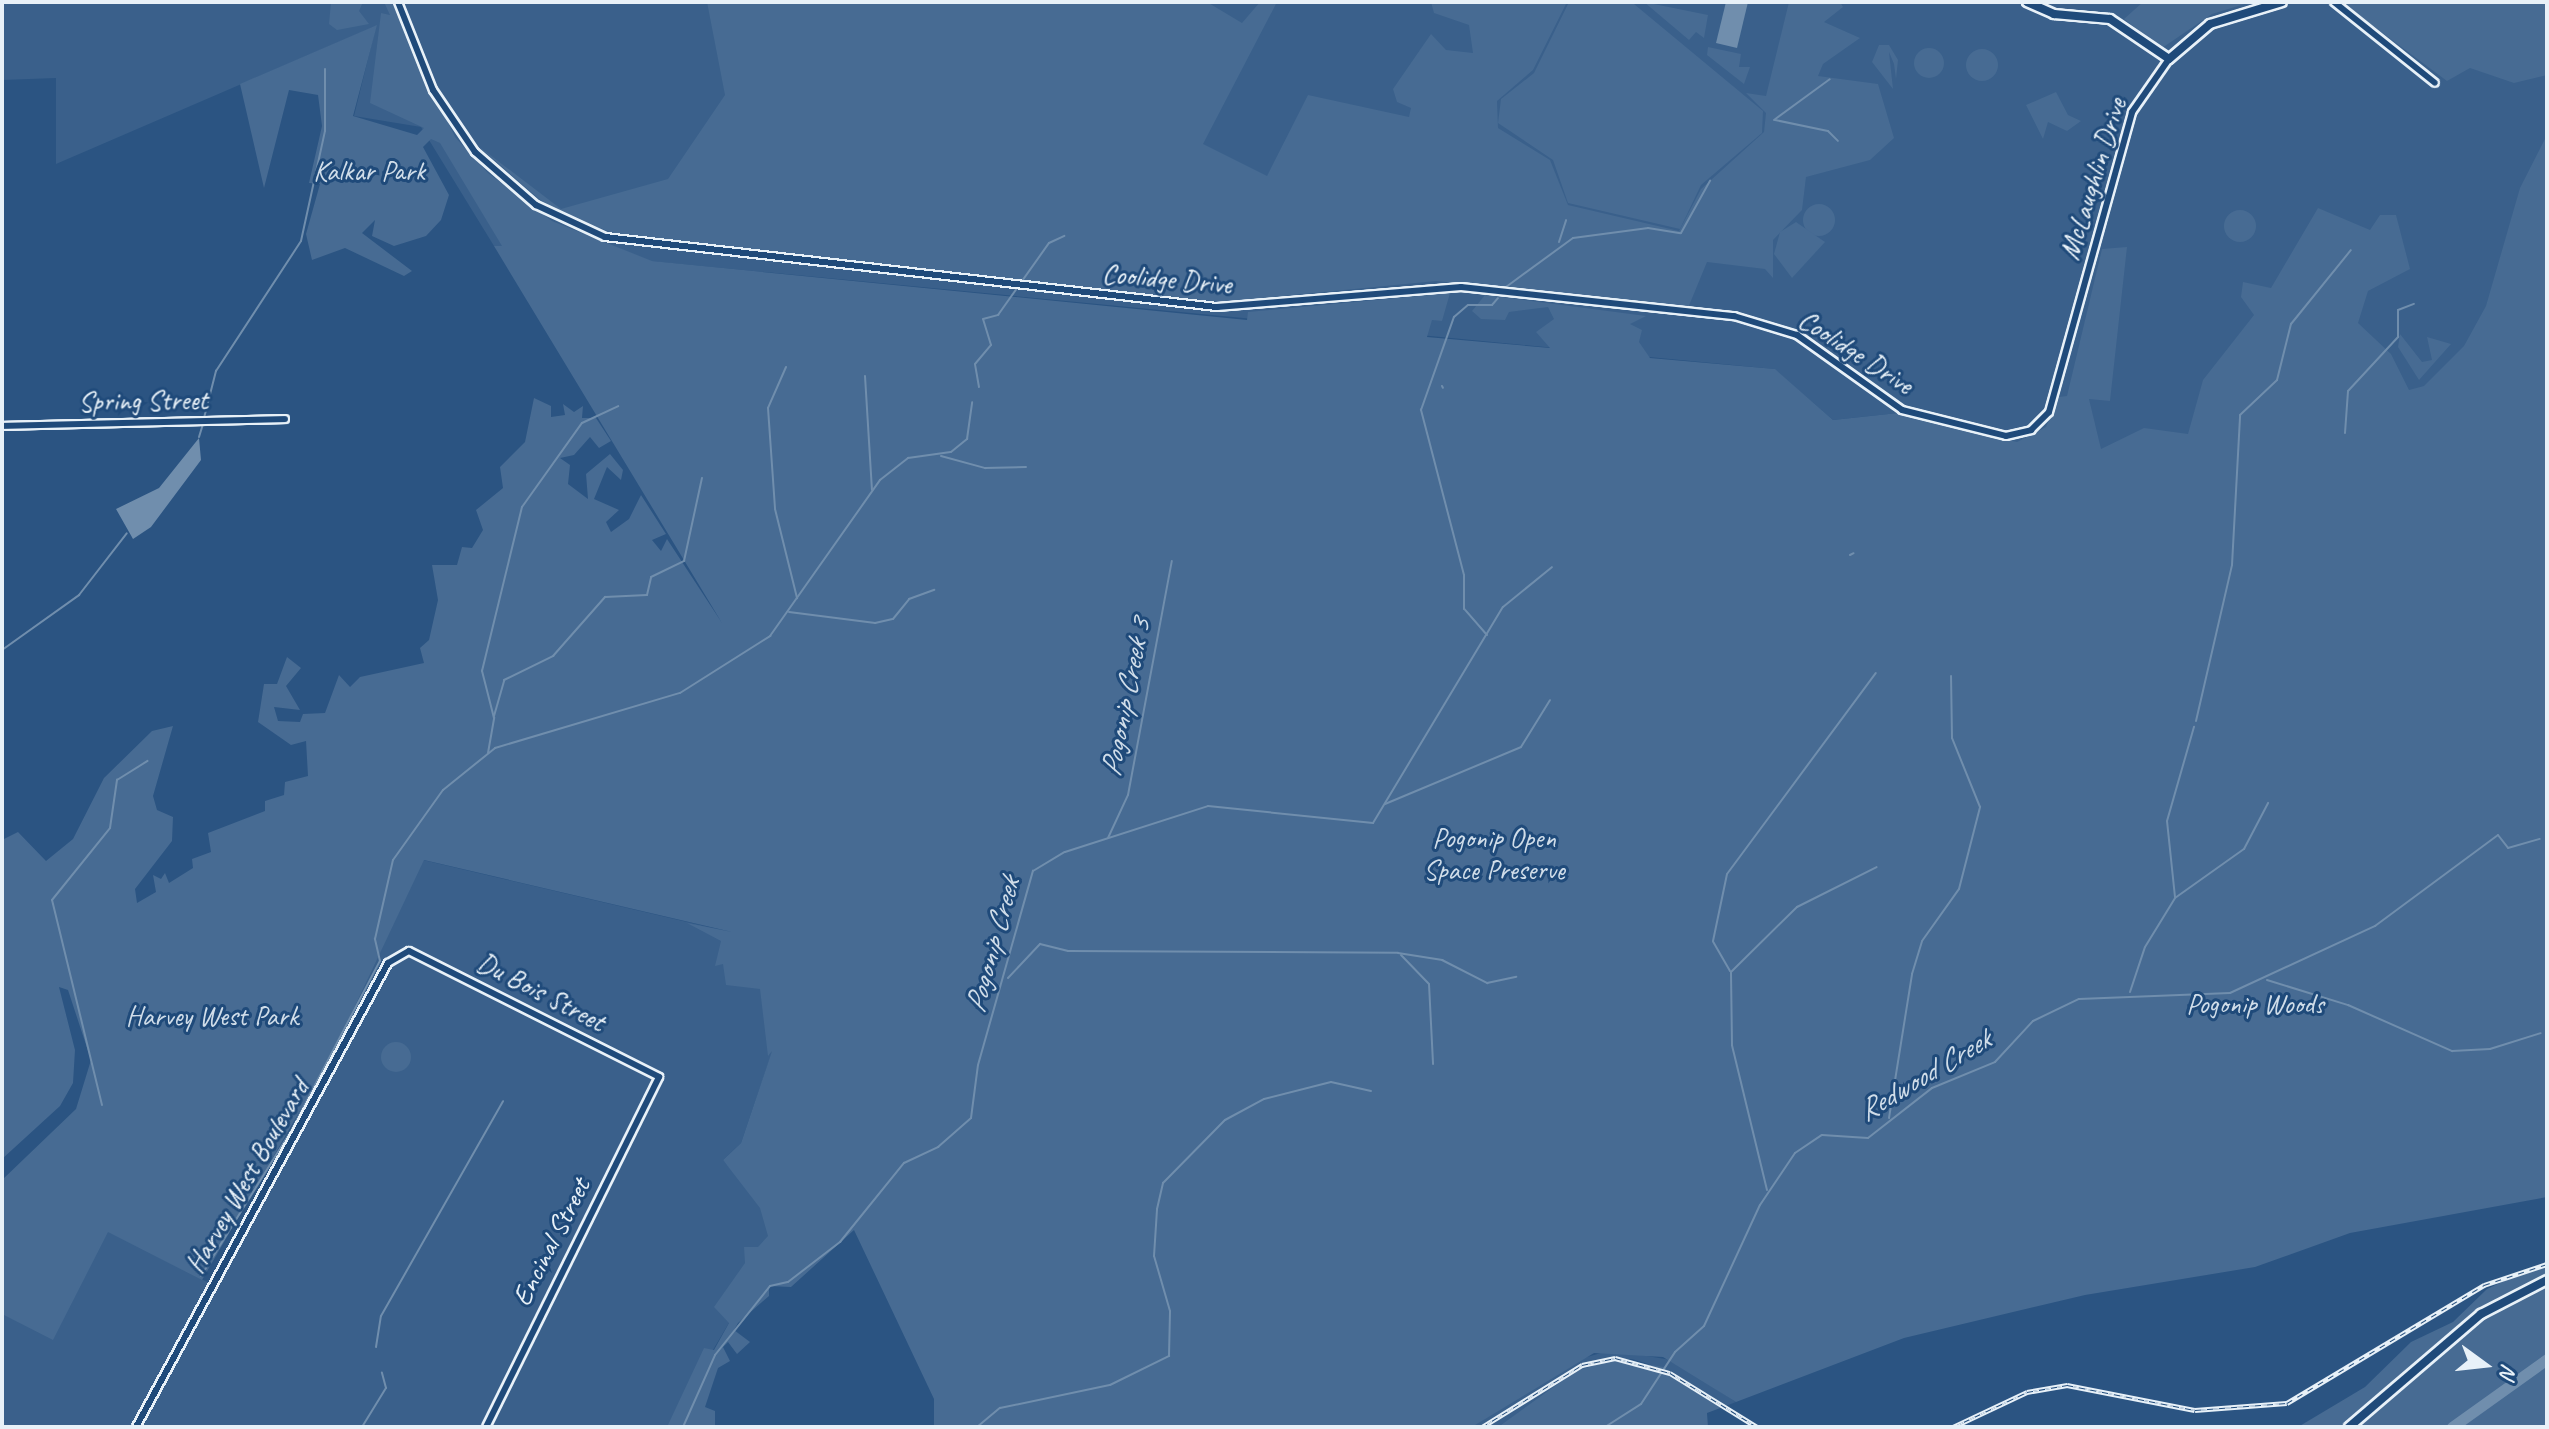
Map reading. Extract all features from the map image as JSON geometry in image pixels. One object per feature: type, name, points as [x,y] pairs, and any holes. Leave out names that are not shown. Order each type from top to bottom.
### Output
[{"type":"main road","points":[[2027,2],[2054,14],[2110,19],[2169,59]]},
{"type":"main road","name":"McLaughlin Drive","points":[[2169,59],[2210,24],[2282,2]]},
{"type":"main road","points":[[2349,1427],[2481,1314],[2547,1280]]},
{"type":"street","name":"Coolidge Drive","points":[[398,2],[433,90],[475,152],[536,205],[605,237],[1217,307],[1451,287],[1734,316],[1797,335],[1913,414],[2023,433]]},
{"type":"street","points":[[2334,2],[2435,83]]},
{"type":"street","name":"McLaughlin Drive","points":[[2023,433],[2049,412],[2115,193],[2132,112],[2169,59]]},
{"type":"street","name":"Spring Street","points":[[2,426],[285,419]]},
{"type":"street","name":"Du Bois Street","points":[[401,952],[659,1077]]},
{"type":"street","name":"Harvey West Boulevard","points":[[136,1427],[209,1283],[388,963],[401,952]]},
{"type":"street","name":"Encinal Street","points":[[486,1427],[659,1077]]},
{"type":"shaded area","points":[[2,2],[2547,2],[2547,454],[2379,438],[2045,505],[1898,413],[1833,420],[1774,369],[494,246],[421,127],[354,116],[376,26],[56,164],[56,78],[2,80]]},
{"type":"shaded area","points":[[1726,2],[1748,2],[1737,48],[1716,43]]},
{"type":"shaded area","points":[[199,438],[201,460],[151,527],[133,539],[116,509],[159,488]]},
{"type":"shaded area","points":[[423,860],[807,950],[741,1143],[723,1160],[791,1237],[746,1294],[684,1399],[685,1427],[2,1427],[2,1314],[108,1231],[211,1284],[330,1059]]},
{"type":"shaded area","points":[[1611,1350],[1671,1360],[1736,1402],[1723,1407],[1671,1371],[1632,1359],[1591,1364],[1498,1427],[1472,1427],[1570,1362]]},
{"type":"green space","points":[[331,2],[363,2],[359,11],[369,24],[337,30],[329,24]]},
{"type":"green space","name":"Pogonip Open Space Preserve","points":[[384,2],[392,2],[455,137],[488,173],[552,221],[652,261],[1247,320],[1248,312],[1450,293],[1442,321],[1432,320],[1427,337],[1550,348],[1536,332],[1554,319],[1548,307],[1509,312],[1505,320],[1481,319],[1472,311],[1485,295],[1646,316],[1630,324],[1642,330],[1639,342],[1650,358],[1775,369],[1833,420],[1898,413],[2017,442],[2046,427],[2059,397],[2067,396],[2102,249],[2127,247],[2110,401],[2089,399],[2101,449],[2144,428],[2188,434],[2203,380],[2254,315],[2241,297],[2243,282],[2271,288],[2318,208],[2370,230],[2380,215],[2396,215],[2410,269],[2368,291],[2358,323],[2391,354],[2409,390],[2424,386],[2464,346],[2486,306],[2520,188],[2547,135],[2547,1197],[2350,1233],[2255,1267],[2085,1295],[1904,1338],[1736,1402],[1663,1357],[1594,1353],[1472,1427],[934,1427],[934,1399],[854,1230],[791,1287],[769,1286],[769,1296],[738,1323],[734,1330],[750,1342],[737,1354],[728,1342],[723,1347],[730,1361],[718,1368],[705,1407],[715,1411],[715,1427],[667,1427],[704,1348],[714,1350],[729,1323],[714,1307],[745,1263],[744,1247],[758,1247],[768,1236],[760,1208],[723,1160],[741,1143],[772,1051],[768,1056],[760,989],[726,985],[723,964],[715,966],[721,941],[687,923],[732,932],[424,860],[330,1059],[202,1280],[108,1232],[53,1340],[2,1314],[2,1180],[76,1109],[91,1060],[68,990],[59,987],[75,1050],[73,1083],[60,1106],[2,1159],[2,840],[18,832],[46,861],[73,839],[104,778],[152,731],[173,726],[153,796],[157,810],[173,817],[172,841],[135,889],[137,903],[156,892],[153,875],[161,879],[165,873],[169,883],[193,868],[192,859],[211,852],[208,833],[265,811],[265,801],[284,795],[285,782],[308,776],[306,741],[291,745],[258,722],[264,684],[277,684],[287,657],[301,668],[286,686],[300,710],[274,707],[278,721],[300,722],[303,714],[325,713],[339,675],[350,687],[360,677],[424,663],[420,648],[429,640],[438,600],[432,565],[457,565],[462,547],[472,548],[483,530],[476,510],[503,488],[500,467],[525,442],[534,398],[551,406],[551,417],[565,415],[563,404],[574,412],[583,406],[582,418],[596,418],[611,441],[599,448],[590,437],[574,455],[560,458],[570,465],[568,484],[588,499],[586,474],[610,454],[623,470],[621,480],[607,467],[594,499],[619,510],[606,522],[611,532],[629,519],[641,495],[666,534],[652,540],[661,551],[667,539],[722,623],[494,246],[502,246],[440,143],[431,139],[423,147],[449,195],[441,220],[426,236],[394,246],[372,236],[375,220],[362,233],[412,271],[404,276],[345,248],[312,260],[306,234],[320,184],[309,183],[322,126],[318,95],[289,90],[264,188],[240,84],[377,25],[353,116],[417,135],[424,128],[370,103],[381,13],[390,15]]},
{"type":"green space","points":[[707,2],[1207,2],[1242,23],[1260,2],[1277,2],[1203,144],[1267,176],[1308,95],[1409,117],[1411,108],[1397,102],[1393,89],[1431,34],[1446,50],[1473,53],[1469,25],[1434,13],[1431,2],[1567,2],[1533,70],[1497,101],[1498,128],[1550,160],[1568,205],[1679,231],[1701,189],[1764,132],[1766,113],[1746,93],[1766,96],[1789,2],[1840,2],[1843,7],[1824,22],[1860,38],[1823,64],[1818,76],[1878,84],[1894,138],[1870,160],[1806,177],[1802,210],[1773,240],[1773,278],[1765,269],[1707,262],[1688,308],[1436,281],[1220,302],[624,237],[565,215],[539,199],[477,145],[561,209],[668,179],[725,95]]},
{"type":"green space","points":[[1569,2],[1634,4],[1763,111],[1762,133],[1701,185],[1680,229],[1568,203],[1553,160],[1498,123],[1501,99],[1534,73]]},
{"type":"green space","points":[[1644,2],[1708,15],[1704,38],[1696,32],[1689,40]]},
{"type":"green space","points":[[2143,2],[2251,2],[2212,14],[2162,48],[2124,19]]},
{"type":"green space","points":[[2341,2],[2547,2],[2547,75],[2514,83],[2470,68],[2447,81]]},
{"type":"green space","points":[[1879,45],[1889,45],[1898,60],[1896,79],[1889,52],[1893,89],[1872,62]]},
{"type":"green space","points":[[1708,47],[1741,54],[1739,67],[1750,67],[1744,84],[1707,55]]},
{"type":"green space","points":[[1929,48],[1940,52],[1944,63],[1940,74],[1929,78],[1918,74],[1914,63],[1918,52]]},
{"type":"green space","points":[[1982,49],[1994,53],[1998,65],[1994,77],[1982,81],[1970,77],[1966,65],[1970,53]]},
{"type":"green space","points":[[2056,92],[2068,115],[2081,121],[2067,131],[2048,122],[2043,139],[2026,105]]},
{"type":"green space","points":[[1819,204],[1830,209],[1835,220],[1830,231],[1819,236],[1808,231],[1803,220],[1808,209]]},
{"type":"green space","points":[[2240,210],[2251,215],[2256,226],[2251,237],[2240,242],[2229,237],[2224,226],[2229,215]]},
{"type":"green space","points":[[1796,222],[1825,242],[1792,278],[1774,254],[1780,232]]},
{"type":"green space","points":[[2400,334],[2422,362],[2432,360],[2427,337],[2451,344],[2419,380],[2398,347]]},
{"type":"green space","points":[[396,1042],[406,1047],[411,1057],[406,1067],[396,1072],[386,1067],[381,1057],[386,1047]]},
{"type":"green space","points":[[2547,1261],[2547,1427],[2298,1427],[2365,1387],[2411,1342],[2453,1322],[2487,1289]]},
{"type":"green space","points":[[1615,1359],[1663,1367],[1723,1407],[1707,1413],[1708,1427],[1498,1427],[1576,1371]]},
{"type":"waterway","points":[[204,418],[216,371],[301,241],[325,131],[325,69]]},
{"type":"waterway","points":[[1774,120],[1830,79]]},
{"type":"waterway","points":[[1775,120],[1828,131],[1838,141]]},
{"type":"waterway","points":[[1506,287],[1573,238],[1648,228],[1681,233],[1710,181]]},
{"type":"waterway","points":[[1559,242],[1566,220]]},
{"type":"waterway","points":[[979,387],[975,364],[991,345],[983,319],[998,315],[1049,243],[1064,236]]},
{"type":"waterway","points":[[2196,721],[2232,565],[2240,415],[2277,380],[2291,324],[2351,250]]},
{"type":"waterway","points":[[1487,635],[1464,609],[1464,575],[1421,410],[1454,317],[1468,305],[1492,305],[1498,298]]},
{"type":"waterway","points":[[2345,433],[2348,391],[2398,337],[2398,310],[2414,304]]},
{"type":"waterway","points":[[786,367],[768,408],[775,509],[797,598]]},
{"type":"waterway","points":[[865,376],[872,490]]},
{"type":"waterway","points":[[201,1276],[292,1129],[380,961],[375,939],[393,860],[443,790],[495,748],[680,693],[770,636],[880,480],[908,458],[951,452],[967,439],[972,402]]},
{"type":"waterway","points":[[488,753],[494,718],[482,671],[522,507],[582,423],[618,406]]},
{"type":"waterway","points":[[199,437],[203,424]]},
{"type":"waterway","points":[[941,456],[985,468],[1026,467]]},
{"type":"waterway","points":[[494,716],[504,680],[553,656],[605,597],[647,595],[651,577],[684,561],[702,478]]},
{"type":"waterway","points":[[2,650],[79,595],[127,533]]},
{"type":"waterway","points":[[1850,555],[1854,553]]},
{"type":"waterway","name":"Pogonip Creek 3","points":[[1108,838],[1128,795],[1172,561]]},
{"type":"waterway","name":"Pogonip Creek","points":[[683,1427],[715,1355],[770,1286],[788,1282],[840,1242],[904,1163],[938,1147],[971,1118],[978,1065],[1033,871],[1065,852],[1208,806],[1373,823],[1503,607],[1552,567]]},
{"type":"waterway","points":[[789,612],[875,623],[893,619],[909,599],[934,590]]},
{"type":"waterway","points":[[1730,971],[1713,941],[1727,874],[1876,673]]},
{"type":"waterway","points":[[1889,1118],[1912,974],[1922,941],[1959,889],[1980,807],[1952,738],[1951,676]]},
{"type":"waterway","points":[[1385,804],[1521,747],[1550,700]]},
{"type":"waterway","points":[[2175,897],[2167,821],[2194,727]]},
{"type":"waterway","points":[[102,1105],[52,900],[110,828],[117,780],[148,761]]},
{"type":"waterway","points":[[2130,992],[2145,947],[2175,898],[2244,849],[2268,803]]},
{"type":"waterway","name":"Redwood Creek","points":[[1605,1427],[1641,1404],[1675,1352],[1704,1326],[1760,1205],[1795,1153],[1822,1135],[1868,1138],[1932,1088],[1995,1062],[2033,1021],[2079,999],[2230,993],[2375,926],[2498,835],[2508,848],[2540,839]]},
{"type":"waterway","points":[[1767,1190],[1732,1045],[1731,972],[1797,907],[1877,867]]},
{"type":"waterway","points":[[1008,978],[1040,944],[1068,951],[1398,953],[1442,960],[1487,983],[1516,977]]},
{"type":"waterway","points":[[1401,955],[1429,984],[1433,1064]]},
{"type":"waterway","points":[[2267,980],[2348,1005],[2452,1051],[2490,1049],[2541,1033]]},
{"type":"waterway","points":[[977,1427],[1000,1408],[1110,1385],[1169,1356],[1170,1311],[1154,1256],[1157,1209],[1163,1183],[1225,1120],[1264,1099],[1331,1082],[1371,1091]]},
{"type":"waterway","points":[[376,1347],[381,1316],[503,1101]]},
{"type":"waterway","points":[[2452,1427],[2547,1359]]},
{"type":"waterway","points":[[362,1427],[386,1388],[382,1373]]},
{"type":"railway","points":[[1953,1427],[2027,1392],[2067,1385],[2195,1410],[2287,1403],[2484,1285],[2547,1264]]},
{"type":"railway","points":[[1482,1427],[1582,1365],[1615,1358],[1670,1373],[1757,1427]]},
{"type":"park label","name":"Kalkar Park","points":[[369,171]]},
{"type":"park label","name":"Pogonip Woods","points":[[2255,1004]]},
{"type":"park label","name":"Harvey West Park","points":[[212,1016]]}]
